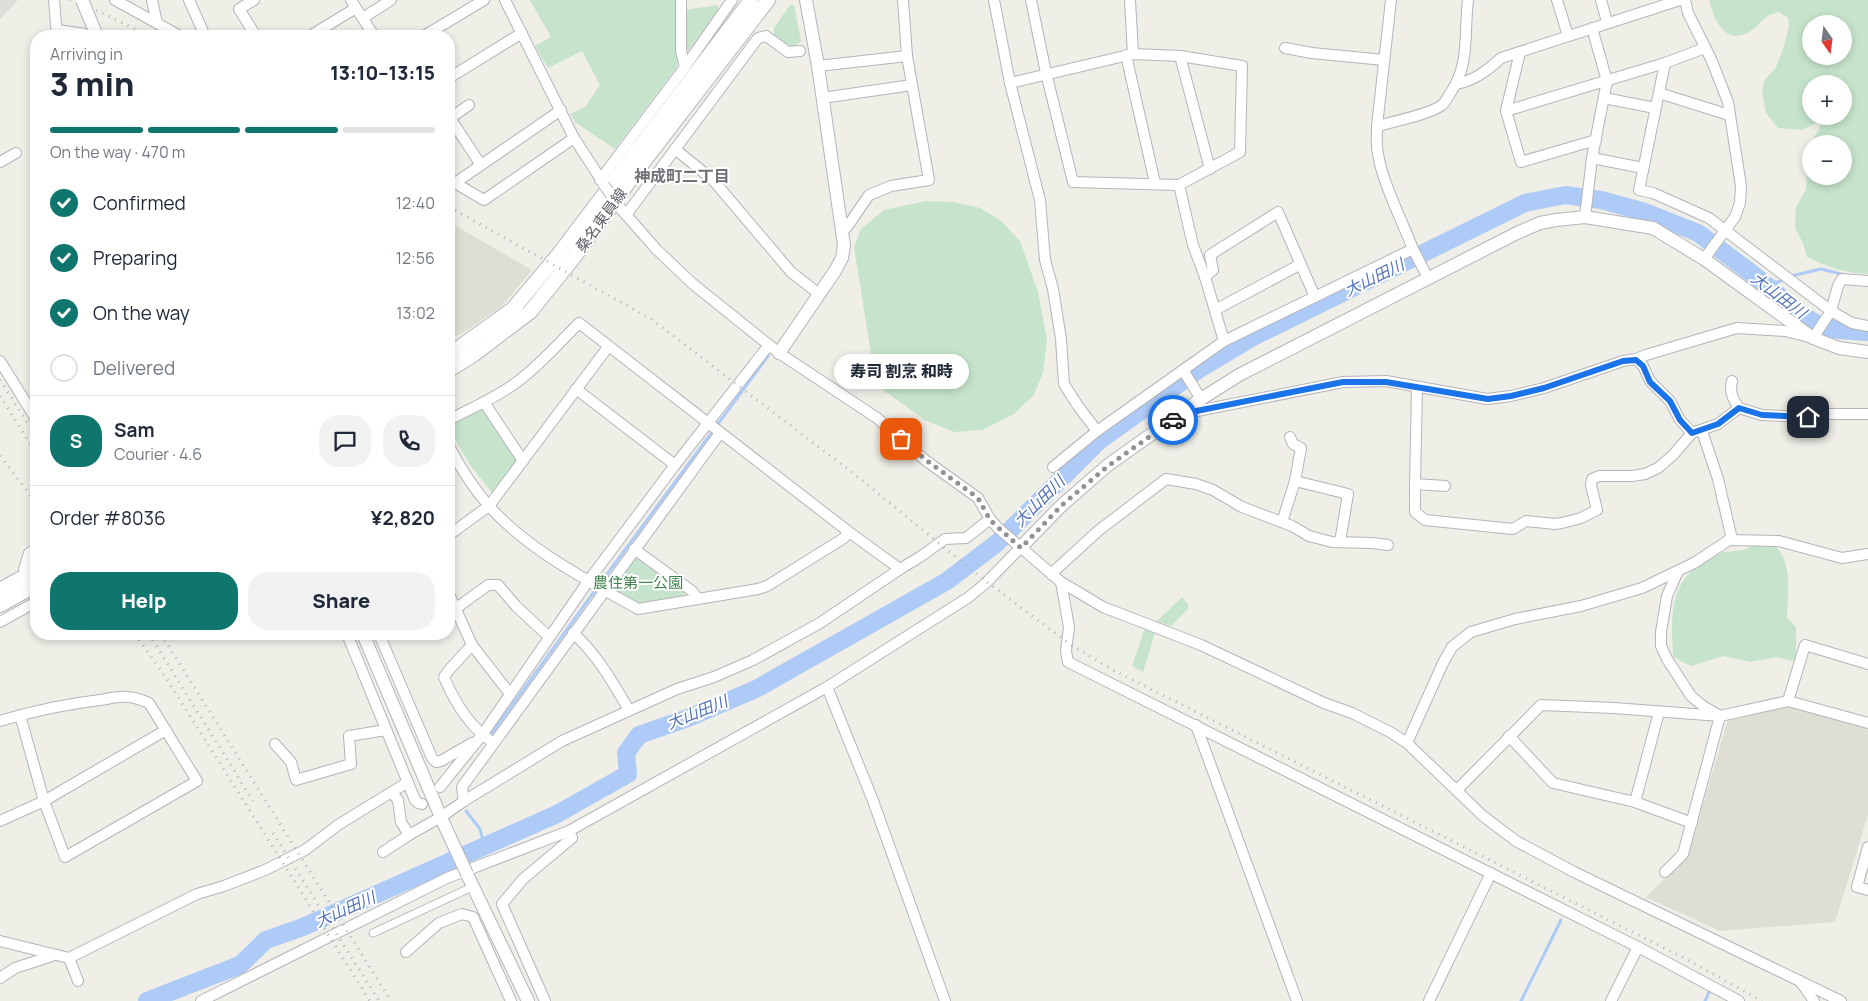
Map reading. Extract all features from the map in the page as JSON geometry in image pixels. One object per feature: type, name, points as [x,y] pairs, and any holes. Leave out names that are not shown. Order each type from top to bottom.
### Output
[{"type":"main road","name":"桑名東員線","points":[[455,351],[513,309],[519,302],[565,247],[751,0]]},
{"type":"main road","name":"桑名東員線","points":[[455,366],[530,312],[575,256],[641,165],[768,0]]},
{"type":"main road","points":[[0,590],[30,570]]},
{"type":"main road","points":[[0,604],[30,588]]},
{"type":"street","points":[[54,0],[57,30]]},
{"type":"street","points":[[82,0],[94,30]]},
{"type":"street","points":[[115,0],[170,30]]},
{"type":"street","points":[[152,0],[157,22]]},
{"type":"street","points":[[189,0],[202,30]]},
{"type":"street","points":[[252,30],[239,9],[254,0]]},
{"type":"street","points":[[362,18],[391,0]]},
{"type":"street","points":[[432,30],[468,4],[484,0]]},
{"type":"street","points":[[505,0],[574,138],[624,212],[657,250],[693,284],[774,349],[877,418],[926,460],[978,498],[990,520],[1061,582],[1103,607],[1201,645],[1390,732],[1407,743],[1483,816],[1516,841],[1574,872],[1841,1001]]},
{"type":"street","points":[[681,0],[681,51],[685,67]]},
{"type":"street","points":[[721,0],[723,13]]},
{"type":"street","points":[[602,182],[732,0]]},
{"type":"street","points":[[440,787],[479,737],[549,637],[634,549],[715,429],[774,349],[819,294],[842,258],[844,245],[842,230],[818,66],[806,0]]},
{"type":"street","points":[[842,230],[847,227],[869,195],[891,186],[929,180],[907,56],[903,0]]},
{"type":"street","points":[[994,0],[1010,83],[1040,200],[1044,260],[1053,289],[1061,339],[1064,384],[1097,431]]},
{"type":"street","points":[[1010,83],[1046,73],[1130,54],[1180,56],[1242,66],[1240,152],[1178,185],[1073,182],[1046,73],[1031,0]]},
{"type":"street","points":[[1130,0],[1130,54],[1155,183]]},
{"type":"street","points":[[1391,0],[1377,126],[1378,156],[1426,276]]},
{"type":"street","points":[[1557,0],[1568,36]]},
{"type":"street","points":[[1601,0],[1607,22]]},
{"type":"street","points":[[1456,84],[1463,83],[1487,72],[1501,58],[1607,22],[1680,0]]},
{"type":"street","points":[[1685,0],[1688,13],[1728,102],[1728,115],[1740,186],[1740,203],[1735,217],[1704,259]]},
{"type":"street","points":[[1377,126],[1433,110],[1442,105],[1461,73],[1466,51],[1470,1]]},
{"type":"street","points":[[318,30],[353,4],[370,30]]},
{"type":"street","points":[[1585,212],[1592,158],[1607,81],[1592,28]]},
{"type":"street","points":[[455,74],[522,33]]},
{"type":"street","points":[[624,212],[675,149],[758,38],[766,36],[788,52],[800,51]]},
{"type":"street","points":[[1285,48],[1312,53],[1384,60]]},
{"type":"street","points":[[1506,111],[1665,63],[1705,48]]},
{"type":"street","points":[[1520,52],[1506,111],[1521,162],[1596,140]]},
{"type":"street","points":[[818,66],[907,56]]},
{"type":"street","points":[[1180,56],[1210,168]]},
{"type":"street","points":[[1665,63],[1639,190],[1653,193],[1684,205],[1709,218],[1831,311],[1852,323],[1868,326]]},
{"type":"street","points":[[822,98],[912,85]]},
{"type":"street","points":[[1659,93],[1728,115]]},
{"type":"street","points":[[1604,98],[1655,108]]},
{"type":"street","points":[[455,114],[469,105]]},
{"type":"street","points":[[560,110],[455,183],[484,200],[574,138]]},
{"type":"street","points":[[455,127],[481,165]]},
{"type":"street","points":[[675,149],[713,180],[791,272],[819,294]]},
{"type":"street","points":[[0,162],[16,152]]},
{"type":"street","points":[[1592,158],[1643,168]]},
{"type":"street","points":[[1178,185],[1193,244],[1205,276],[1224,341]]},
{"type":"street","points":[[1205,276],[1213,270],[1210,256],[1278,212],[1315,297]]},
{"type":"street","points":[[201,1001],[447,878],[569,831],[827,687],[969,597],[987,582],[1019,546],[1062,505],[1108,466],[1181,414],[1200,396],[1426,276],[1540,223],[1585,212],[1653,228],[1704,259],[1813,338]]},
{"type":"street","points":[[1053,467],[1097,431],[1184,372],[1224,341],[1414,250]]},
{"type":"street","points":[[1215,310],[1301,264]]},
{"type":"street","points":[[1813,338],[1831,311],[1838,286],[1842,279],[1868,281]]},
{"type":"street","points":[[455,417],[516,382],[579,323],[849,532],[900,569]]},
{"type":"street","points":[[1181,414],[1343,382],[1386,382],[1488,399],[1511,396],[1544,388],[1623,361],[1636,360],[1646,355],[1737,328],[1785,331],[1813,338],[1838,348],[1868,352]]},
{"type":"street","points":[[455,531],[489,506],[608,347]]},
{"type":"street","points":[[1636,360],[1643,366],[1650,382],[1670,401],[1680,420],[1697,432],[1718,479],[1731,535],[1729,540]]},
{"type":"street","points":[[0,361],[30,407]]},
{"type":"street","points":[[1184,372],[1200,396]]},
{"type":"street","points":[[1732,381],[1730,388],[1739,408],[1762,415],[1808,417],[1816,414],[1868,414]]},
{"type":"street","points":[[1417,388],[1415,512],[1426,520],[1513,528],[1526,521],[1555,524],[1581,518],[1597,510],[1591,485],[1592,479],[1599,476],[1645,474],[1658,468],[1697,432],[1718,424],[1739,408]]},
{"type":"street","points":[[576,389],[675,465]]},
{"type":"street","points":[[484,402],[523,461]]},
{"type":"street","points":[[464,800],[462,787],[573,633],[598,586],[675,465],[715,429]]},
{"type":"street","points":[[1282,522],[1295,481],[1301,448],[1292,444],[1290,437]]},
{"type":"street","points":[[455,457],[462,470],[489,506],[529,544],[638,609],[767,586],[844,538],[849,532]]},
{"type":"street","points":[[1051,574],[1098,531],[1166,480],[1196,484],[1213,490],[1242,507],[1282,522],[1309,536],[1332,542],[1388,545]]},
{"type":"street","points":[[1295,481],[1348,494],[1340,542]]},
{"type":"street","points":[[1415,484],[1446,486]]},
{"type":"street","points":[[383,852],[409,835],[442,820],[464,800],[562,741],[629,710],[753,660],[820,623],[900,569],[920,558],[945,539],[966,538],[990,520]]},
{"type":"street","points":[[1407,743],[1452,647],[1471,632],[1515,619],[1580,606],[1642,588],[1709,554],[1729,540],[1779,541],[1842,558],[1868,554]]},
{"type":"street","points":[[634,549],[692,592],[698,599]]},
{"type":"street","points":[[30,553],[30,570]]},
{"type":"street","points":[[1678,571],[1667,596],[1661,632],[1662,646],[1667,660],[1691,696],[1720,716]]},
{"type":"street","points":[[1061,582],[1069,627],[1066,651],[1068,662],[1638,947],[1739,1001]]},
{"type":"street","points":[[510,694],[472,645],[455,609],[488,585],[498,585],[516,606],[549,637]]},
{"type":"street","points":[[0,622],[30,605]]},
{"type":"street","points":[[573,633],[585,643],[612,681],[629,710]]},
{"type":"street","points":[[349,640],[415,800],[422,804]]},
{"type":"street","points":[[366,640],[472,887],[528,1001]]},
{"type":"street","points":[[382,640],[432,758],[436,762],[441,761],[479,737]]},
{"type":"street","points":[[472,645],[444,677],[479,737],[494,743]]},
{"type":"street","points":[[1788,701],[1805,645],[1868,664]]},
{"type":"street","points":[[827,687],[872,798],[945,1001]]},
{"type":"street","points":[[0,721],[20,715],[60,705],[126,696],[149,703],[197,781],[66,857],[44,801],[20,715]]},
{"type":"street","points":[[1457,790],[1541,705],[1720,716],[1788,701],[1868,723]]},
{"type":"street","points":[[1635,802],[1659,712]]},
{"type":"street","points":[[1664,872],[1684,854],[1720,716]]},
{"type":"street","points":[[1196,725],[1297,1001]]},
{"type":"street","points":[[0,821],[44,801],[166,730]]},
{"type":"street","points":[[275,744],[291,762],[296,780],[351,764],[349,736],[386,730]]},
{"type":"street","points":[[1509,736],[1553,783],[1635,802],[1692,823]]},
{"type":"street","points":[[0,941],[69,958],[197,894],[224,886],[264,870],[305,850],[338,825],[408,782]]},
{"type":"street","points":[[392,793],[398,800],[401,822],[409,835]]},
{"type":"street","points":[[545,1001],[502,904],[523,879],[572,838],[569,831]]},
{"type":"street","points":[[1868,847],[1857,887],[1868,890]]},
{"type":"street","points":[[1429,1001],[1491,873]]},
{"type":"street","points":[[373,933],[472,887]]},
{"type":"street","points":[[406,952],[439,923],[462,914],[473,917],[511,1001]]},
{"type":"street","points":[[1611,1001],[1638,947]]},
{"type":"street","points":[[0,978],[21,966],[53,955]]},
{"type":"street","points":[[69,958],[78,981]]},
{"type":"street","points":[[1799,981],[1814,1001]]},
{"type":"shaded area","points":[[0,0],[18,0],[0,19]]},
{"type":"shaded area","points":[[455,225],[532,270],[502,306],[455,336]]},
{"type":"shaded area","points":[[1787,705],[1868,727],[1868,815],[1835,922],[1720,931],[1646,897],[1688,856],[1728,719]]},
{"type":"green space","points":[[530,0],[676,0],[677,67],[615,149],[576,123],[570,114],[585,107],[600,85],[582,51],[548,68],[535,46],[551,37]]},
{"type":"green space","points":[[1709,0],[1868,0],[1868,274],[1837,269],[1807,257],[1803,243],[1795,228],[1796,207],[1806,185],[1852,185],[1852,135],[1815,135],[1821,125],[1852,125],[1852,75],[1802,75],[1802,125],[1812,125],[1802,130],[1778,128],[1766,113],[1762,92],[1764,81],[1776,67],[1783,49],[1789,27],[1788,18],[1779,12],[1773,14],[1765,18],[1752,30],[1739,35],[1732,35],[1726,32],[1717,21]]},
{"type":"green space","points":[[718,5],[718,11],[688,51],[685,49],[685,10]]},
{"type":"green space","points":[[790,5],[794,5],[801,41],[789,47],[774,36],[774,28]]},
{"type":"green space","points":[[926,201],[954,202],[980,208],[1000,220],[1020,241],[1038,292],[1047,339],[1043,373],[1033,396],[1014,414],[982,430],[954,432],[925,420],[883,390],[873,366],[854,247],[861,229],[884,210]]},
{"type":"green space","points":[[479,409],[483,411],[515,458],[516,463],[493,494],[470,465],[455,439],[455,420]]},
{"type":"green space","points":[[1756,543],[1774,544],[1784,561],[1788,579],[1787,618],[1796,627],[1796,659],[1790,661],[1778,657],[1750,662],[1724,656],[1691,666],[1673,657],[1673,609],[1676,596],[1690,573],[1702,563],[1719,554],[1746,549]]},
{"type":"green space","name":"農住第一公園","points":[[630,558],[637,558],[685,592],[684,596],[641,606],[612,590],[612,583]]},
{"type":"green space","points":[[1182,597],[1188,604],[1188,609],[1171,626],[1157,621]]},
{"type":"green space","points":[[1145,628],[1155,633],[1143,672],[1132,666]]},
{"type":"waterway","name":"大山田川","points":[[147,1001],[240,965],[266,940],[303,927],[557,814],[628,774],[626,753],[639,735],[688,718],[756,689],[947,581],[997,543],[1099,441],[1201,368],[1255,336],[1525,203],[1565,195],[1601,200],[1645,212],[1698,233],[1804,316],[1820,326],[1838,330],[1868,332]]},
{"type":"waterway","points":[[1791,276],[1821,269],[1845,275]]},
{"type":"waterway","points":[[1765,285],[1785,280]]},
{"type":"waterway","points":[[492,733],[768,356]]},
{"type":"waterway","points":[[466,811],[480,829],[484,845]]},
{"type":"waterway","points":[[1521,1001],[1561,920]]},
{"type":"waterway","points":[[1705,1001],[1710,990]]},
{"type":"railway","points":[[70,0],[137,30]]},
{"type":"railway","points":[[455,210],[651,319],[858,477],[979,576],[1071,645],[1113,670],[1684,958],[1762,1001]]},
{"type":"railway","points":[[0,380],[30,427]]},
{"type":"railway","points":[[0,396],[30,444]]},
{"type":"railway","points":[[0,456],[30,494]]},
{"type":"railway","points":[[139,640],[166,678],[370,1001]]},
{"type":"railway","points":[[153,640],[253,801]]},
{"type":"railway","points":[[165,640],[391,1001]]},
{"type":"railway","points":[[273,833],[379,1001]]},
{"type":"way so far","points":[[901,439],[978,498],[990,520],[1021,548],[1062,505],[1108,466],[1173,420]]},
{"type":"place","name":"寿司 割烹 和時","points":[[901,439]]},
{"type":"district","name":"神成町二丁目","points":[[682,176]]},
{"type":"route","points":[[1173,420],[1181,414],[1343,382],[1386,382],[1488,399],[1544,388],[1623,361],[1636,360],[1643,366],[1650,382],[1670,401],[1680,420],[1692,433],[1718,424],[1739,408],[1762,415],[1808,417]]}]
